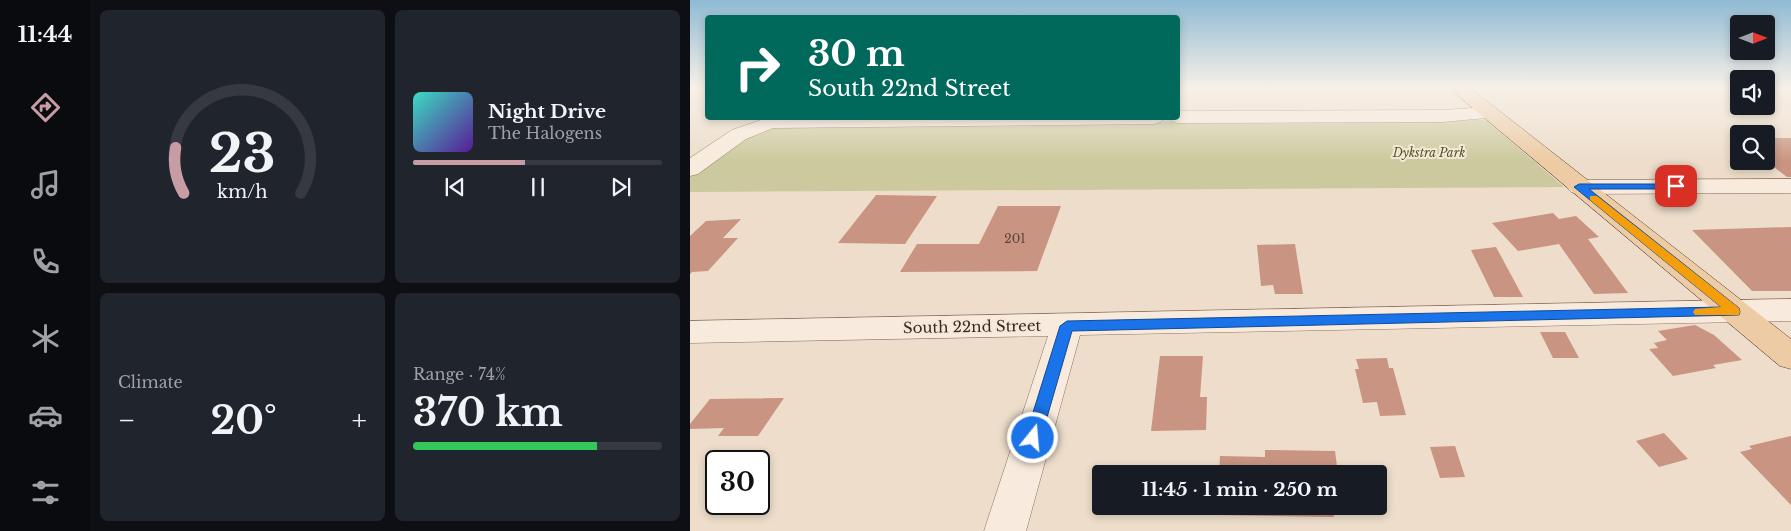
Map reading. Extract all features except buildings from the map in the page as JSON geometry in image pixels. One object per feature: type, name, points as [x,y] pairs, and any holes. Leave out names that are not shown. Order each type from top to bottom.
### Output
[{"type":"main road","points":[[1489,113],[1791,357]]},
{"type":"street","points":[[1180,117],[1443,116],[1489,113]]},
{"type":"street","points":[[690,169],[751,127],[773,122],[964,120]]},
{"type":"street","points":[[1579,187],[1791,186]]},
{"type":"street","name":"South 22nd Street","points":[[690,332],[1067,326],[1791,310]]},
{"type":"street","points":[[1005,531],[1067,326]]},
{"type":"green space","name":"Dykstra Park","points":[[1472,118],[1487,121],[1564,187],[690,192],[690,174],[760,127]]},
{"type":"slow traffic","points":[[1593,198],[1734,312],[1699,312]]},
{"type":"route","points":[[1033,438],[1067,326],[1734,312],[1579,187],[1676,186]]}]
